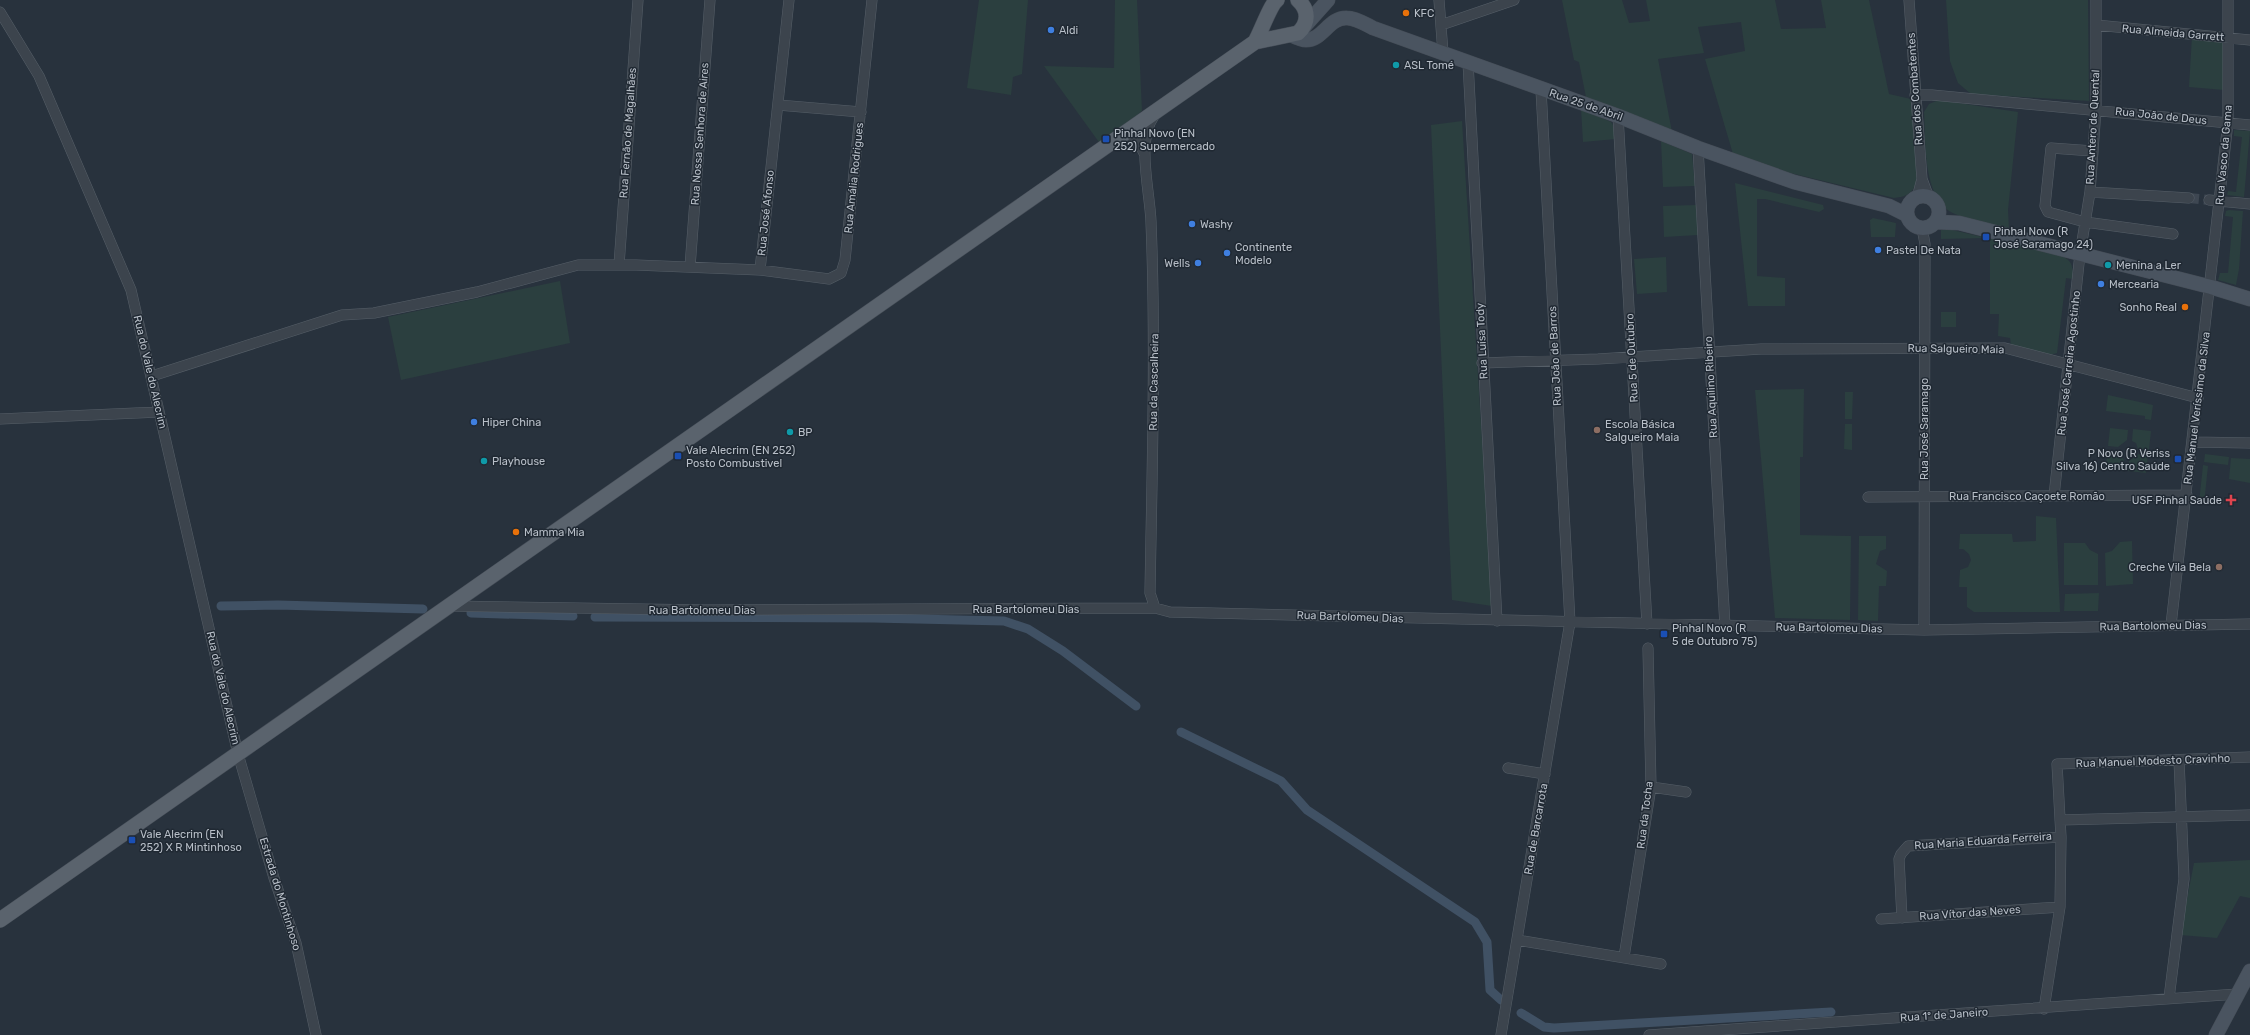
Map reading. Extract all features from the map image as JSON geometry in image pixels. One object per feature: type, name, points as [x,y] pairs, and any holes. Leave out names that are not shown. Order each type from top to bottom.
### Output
[{"type":"main road","points":[[1255,42],[1266,10],[1277,0]]},
{"type":"main road","points":[[0,920],[1255,42],[1293,33],[1307,16],[1306,10],[1298,0]]},
{"type":"main road","points":[[1266,10],[1270,25],[1276,32],[1293,33]]},
{"type":"street","name":"Rua Fernão de Magalhães","points":[[619,265],[638,0]]},
{"type":"street","name":"Rua Nossa Senhora de Aires","points":[[690,267],[710,0]]},
{"type":"street","name":"Rua José Afonso","points":[[152,376],[342,315],[374,313],[477,292],[578,265],[760,270],[789,0]]},
{"type":"street","name":"Rua Amália Rodrigues","points":[[760,270],[829,279],[841,273],[845,260],[872,0]]},
{"type":"street","points":[[1293,33],[1328,0]]},
{"type":"street","points":[[1439,0],[1443,53]]},
{"type":"street","points":[[1441,25],[1514,0]]},
{"type":"street","name":"Rua dos Combatentes","points":[[1909,0],[1922,179],[1916,204]]},
{"type":"street","name":"Rua Antero de Quental","points":[[2080,254],[2090,192],[2096,110],[2096,0]]},
{"type":"street","name":"Rua Vasco da Gama","points":[[2211,286],[2228,122],[2228,0]]},
{"type":"street","name":"Rua do Vale do Alecrim","points":[[0,12],[39,76],[131,290],[238,754]]},
{"type":"street","name":"Rua 25 de Abril","points":[[1293,33],[1305,40],[1313,39],[1333,22],[1341,18],[1348,18],[1541,90],[1618,116],[1698,148],[1794,182],[1889,206],[1916,204]]},
{"type":"street","name":"Rua Almeida Garrett","points":[[2096,25],[2250,40]]},
{"type":"street","name":"Rua Luísa Tody","points":[[1468,62],[1482,363],[1497,621]]},
{"type":"street","name":"Rua João de Barros","points":[[1541,90],[1570,622]]},
{"type":"street","name":"Rua João de Deus","points":[[1915,95],[1932,95],[2250,124]]},
{"type":"street","points":[[778,105],[861,112]]},
{"type":"street","name":"Rua da Cascalheira","points":[[1155,608],[1150,593],[1155,314],[1150,197],[1144,155],[1146,128],[1157,111]]},
{"type":"street","name":"Rua 5 de Outubro","points":[[1618,116],[1647,624]]},
{"type":"street","name":"Rua da Cascalheira","points":[[1118,138],[1133,139],[1141,147],[1144,155]]},
{"type":"street","name":"Rua Aquilino Ribeiro","points":[[1698,148],[1725,626]]},
{"type":"street","points":[[2093,151],[2051,148],[2046,209],[2051,214],[2085,222],[2173,234]]},
{"type":"street","points":[[2090,192],[2189,198]]},
{"type":"street","points":[[2209,200],[2250,204]]},
{"type":"street","points":[[1936,203],[1938,216],[1930,227],[1922,228],[1912,224],[1916,204],[1936,203]]},
{"type":"street","points":[[1938,216],[1960,224],[2211,286],[2250,299]]},
{"type":"street","name":"Rua José Saramago","points":[[1922,228],[1925,244],[1924,630]]},
{"type":"street","name":"Rua José Carreira Agostinho","points":[[2054,496],[2080,254]]},
{"type":"street","name":"Rua Manuel Veríssimo da Silva","points":[[2171,625],[2211,286]]},
{"type":"street","name":"Rua Salgueiro Maia","points":[[1482,363],[1632,357],[1761,349],[2005,348],[2068,366],[2198,398]]},
{"type":"street","points":[[0,419],[159,412]]},
{"type":"street","points":[[2193,442],[2250,443]]},
{"type":"street","name":"Rua Francisco Caçoete Romão","points":[[1868,497],[2187,496]]},
{"type":"street","name":"Rua Bartolomeu Dias","points":[[450,606],[707,610],[1155,608],[1170,612],[1924,630],[2250,624]]},
{"type":"street","name":"Rua de Barcarrota","points":[[1501,1035],[1570,622]]},
{"type":"street","name":"Rua da Tocha","points":[[1624,957],[1650,787],[1648,648]]},
{"type":"street","name":"Estrada do Montinhoso","points":[[238,754],[274,878],[296,943],[316,1035]]},
{"type":"street","name":"Rua Manuel Modesto Cravinho","points":[[2060,820],[2057,764],[2250,757]]},
{"type":"street","points":[[2169,998],[2184,879],[2179,760]]},
{"type":"street","points":[[1508,768],[1545,774]]},
{"type":"street","points":[[1650,787],[1686,792]]},
{"type":"street","name":"Rua Maria Eduarda Ferreira","points":[[2060,820],[2182,818],[2250,815]]},
{"type":"street","points":[[2044,1008],[2060,907],[2060,820]]},
{"type":"street","name":"Rua Maria Eduarda Ferreira","points":[[1902,918],[1899,859],[1908,846],[2061,837]]},
{"type":"street","name":"Rua Vítor das Neves","points":[[1881,919],[2060,907]]},
{"type":"street","points":[[1516,940],[1661,964]]},
{"type":"street","points":[[2216,1035],[2244,993],[2250,971]]},
{"type":"street","name":"Rua 1º de Janeiro","points":[[1649,1035],[2244,993]]},
{"type":"green space","points":[[979,0],[1028,0],[1022,74],[1013,77],[1011,95],[967,88]]},
{"type":"green space","points":[[1115,0],[1137,0],[1142,111],[1101,145],[1044,66],[1114,68]]},
{"type":"green space","points":[[1562,0],[1622,0],[1629,23],[1650,21],[1646,0],[1775,0],[1781,29],[1826,28],[1821,0],[1869,0],[1889,94],[1911,99],[1917,170],[1915,186],[1911,192],[1906,195],[1894,198],[1774,169],[1733,154],[1705,59],[1745,51],[1741,22],[1698,27],[1704,53],[1658,59],[1672,132],[1586,97],[1579,62],[1574,60]]},
{"type":"green space","points":[[1946,0],[2088,0],[2089,101],[1971,94],[1958,83],[1950,61]]},
{"type":"green space","points":[[2192,36],[2224,40],[2224,90],[2189,87]]},
{"type":"green space","points":[[1939,100],[2018,112],[2008,210],[2009,229],[1975,221],[1955,214],[1944,207],[1937,196],[1931,183],[1928,169],[1924,112],[1929,104]]},
{"type":"green space","points":[[1581,109],[1611,122],[1616,139],[1583,142]]},
{"type":"green space","points":[[1462,121],[1492,606],[1452,600],[1431,125]]},
{"type":"green space","points":[[2234,130],[2250,131],[2244,197],[2227,195],[2228,191],[2236,192],[2242,137],[2234,136]]},
{"type":"green space","points":[[1661,141],[1692,154],[1695,186],[1663,187]]},
{"type":"green space","points":[[1735,183],[1823,205],[1824,209],[1819,212],[1765,199],[1757,199],[1757,276],[1785,278],[1785,306],[1748,306]]},
{"type":"green space","points":[[1696,205],[1698,235],[1664,237],[1663,206]]},
{"type":"green space","points":[[2226,211],[2243,211],[2239,269],[2236,285],[2218,280],[2220,273],[2228,273],[2233,217],[2225,216]]},
{"type":"green space","points":[[1873,218],[1896,223],[1895,237],[1871,237],[1870,220]]},
{"type":"green space","points":[[1948,229],[1987,238],[1941,239],[1941,230]]},
{"type":"green space","points":[[1990,238],[2062,256],[2070,263],[2073,279],[2066,278],[2057,353],[2050,355],[2011,345],[2010,338],[1998,336],[1999,314],[1990,314]]},
{"type":"green space","points":[[1666,257],[1667,292],[1637,294],[1634,259]]},
{"type":"green space","points":[[560,281],[570,343],[401,380],[388,317]]},
{"type":"green space","points":[[1941,312],[1956,312],[1956,327],[1941,327]]},
{"type":"green space","points":[[1804,389],[1803,457],[1800,457],[1800,535],[1851,536],[1850,620],[1775,618],[1755,390]]},
{"type":"green space","points":[[1845,392],[1853,392],[1852,419],[1845,419]]},
{"type":"green space","points":[[2108,395],[2153,405],[2151,420],[2145,419],[2145,416],[2106,411]]},
{"type":"green space","points":[[1845,424],[1852,424],[1852,450],[1844,449]]},
{"type":"green space","points":[[2110,428],[2128,430],[2127,440],[2118,447],[2108,446]]},
{"type":"green space","points":[[2133,429],[2151,431],[2149,450],[2138,449],[2136,443],[2132,441]]},
{"type":"green space","points":[[2108,452],[2118,452],[2124,460],[2123,470],[2105,469]]},
{"type":"green space","points":[[2139,454],[2148,455],[2146,473],[2128,471],[2129,461]]},
{"type":"green space","points":[[2205,454],[2229,457],[2228,465],[2204,462]]},
{"type":"green space","points":[[2231,458],[2250,459],[2250,483],[2229,479]]},
{"type":"green space","points":[[2203,465],[2208,466],[2204,504],[2199,503]]},
{"type":"green space","points":[[2036,516],[2056,518],[2060,612],[1974,612],[1967,607],[1967,587],[1959,587],[1960,570],[1968,567],[1971,560],[1969,554],[1963,549],[1959,549],[1960,534],[2012,534],[2013,542],[2036,541]]},
{"type":"green space","points":[[1859,536],[1886,536],[1886,549],[1880,551],[1876,564],[1887,571],[1886,586],[1879,586],[1878,621],[1858,620]]},
{"type":"green space","points":[[2132,541],[2133,584],[2106,586],[2105,553],[2112,551],[2120,542]]},
{"type":"green space","points":[[2064,543],[2085,543],[2090,550],[2098,554],[2098,585],[2064,585]]},
{"type":"green space","points":[[2099,593],[2098,611],[2064,611],[2065,594]]},
{"type":"green space","points":[[2250,860],[2250,898],[2240,896],[2217,938],[2180,935],[2194,863]]},
{"type":"waterway","points":[[221,606],[278,605],[423,609]]},
{"type":"waterway","points":[[471,613],[573,616]]},
{"type":"waterway","points":[[595,617],[873,618],[1004,621],[1028,629],[1063,651],[1136,706]]},
{"type":"waterway","points":[[1181,732],[1281,781],[1307,810],[1475,922],[1487,942],[1490,990],[1501,1000]]},
{"type":"waterway","points":[[1521,1013],[1544,1027],[1554,1028],[1831,1012]]},
{"type":"tunnel","points":[[2189,198],[2209,200]]},
{"type":"place","name":"KFC","points":[[1406,13]]},
{"type":"place","name":"Aldi","points":[[1051,30]]},
{"type":"place","name":"ASL Tomé","points":[[1396,65]]},
{"type":"place","name":"Pinhal Novo (EN 252) Supermercado","points":[[1106,139]]},
{"type":"place","name":"Washy","points":[[1192,224]]},
{"type":"place","name":"Pinhal Novo (R José Saramago 24)","points":[[1986,237]]},
{"type":"place","name":"Pastel De Nata","points":[[1878,250]]},
{"type":"place","name":"Continente Modelo","points":[[1227,253]]},
{"type":"place","name":"Wells","points":[[1198,263]]},
{"type":"place","name":"Menina a Ler","points":[[2108,265]]},
{"type":"place","name":"Mercearia","points":[[2101,284]]},
{"type":"place","name":"Sonho Real","points":[[2185,307]]},
{"type":"place","name":"Hiper China","points":[[474,422]]},
{"type":"place","name":"Escola Básica Salgueiro Maia","points":[[1597,430]]},
{"type":"place","name":"BP","points":[[790,432]]},
{"type":"place","name":"Vale Alecrim (EN 252) Posto Combustivel","points":[[678,456]]},
{"type":"place","name":"P Novo (R Veriss Silva 16) Centro Saúde","points":[[2178,459]]},
{"type":"place","name":"Playhouse","points":[[484,461]]},
{"type":"place","name":"USF Pinhal Saúde","points":[[2231,500]]},
{"type":"place","name":"Mamma Mia","points":[[516,532]]},
{"type":"place","name":"Creche Vila Bela","points":[[2219,567]]},
{"type":"place","name":"Pinhal Novo (R 5 de Outubro 75)","points":[[1664,634]]},
{"type":"place","name":"Vale Alecrim (EN 252) X R Mintinhoso","points":[[132,840]]}]
